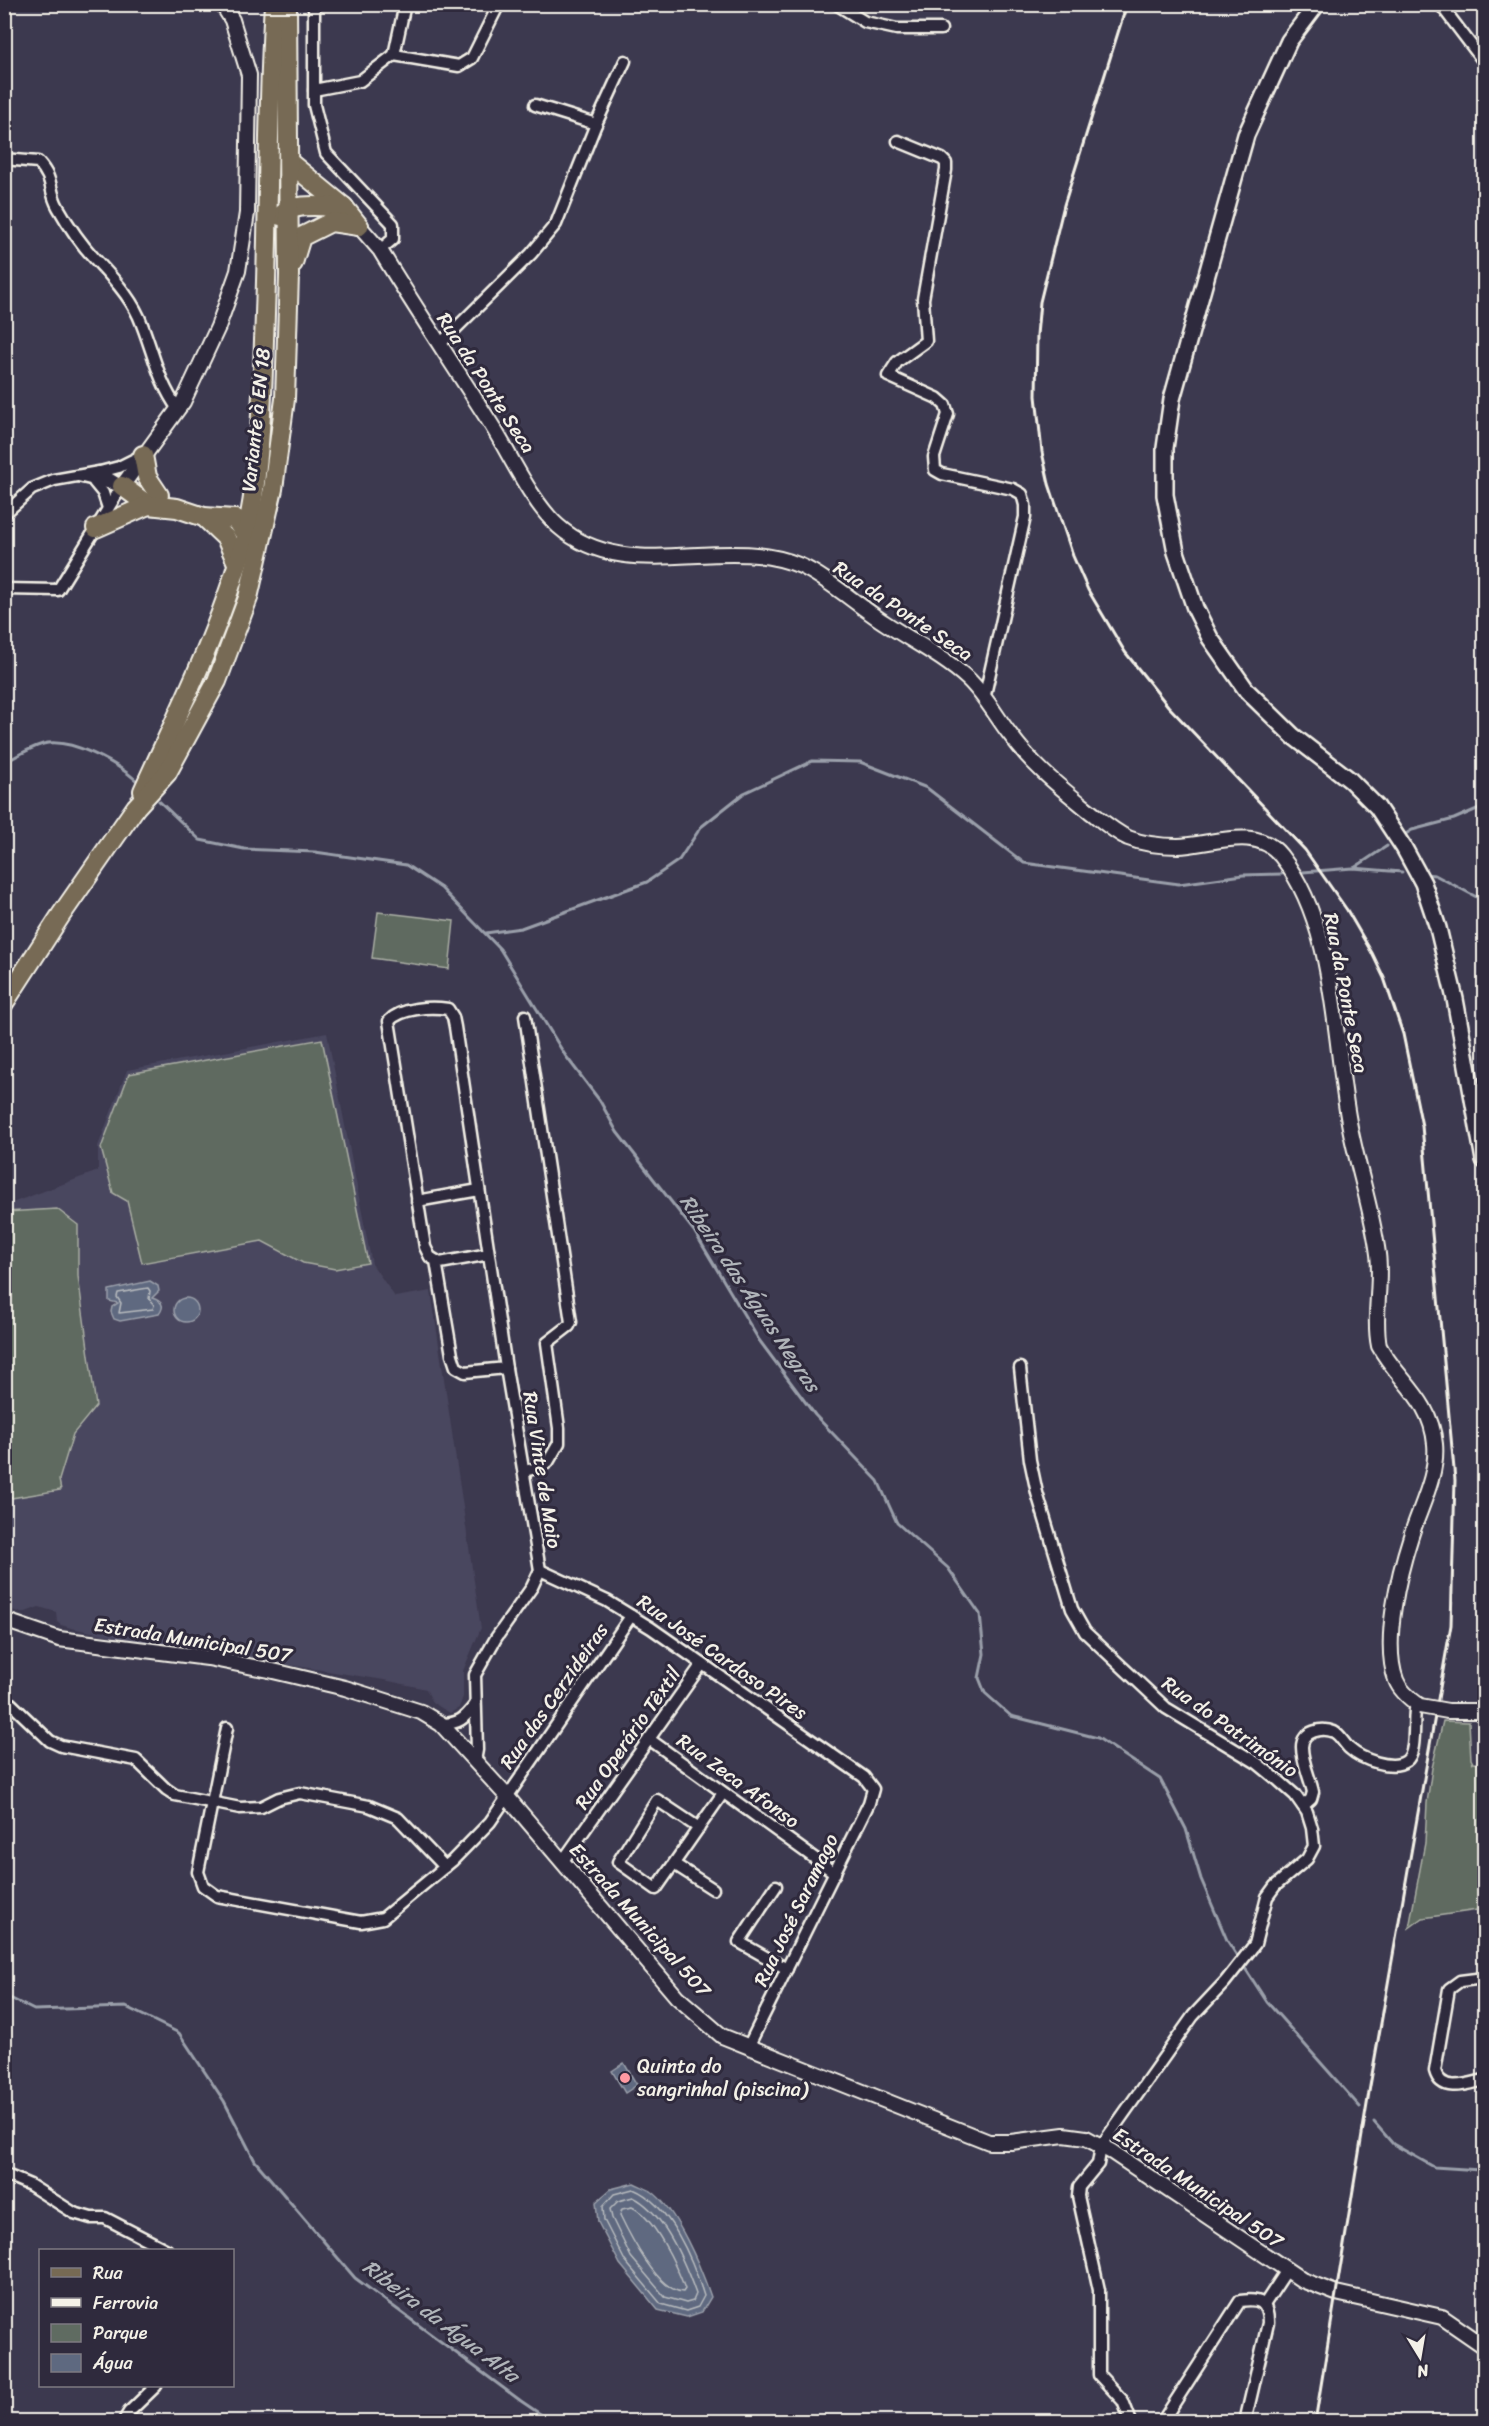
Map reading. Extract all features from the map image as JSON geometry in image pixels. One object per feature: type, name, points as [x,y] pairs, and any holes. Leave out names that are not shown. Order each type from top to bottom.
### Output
[{"type":"main road","name":"Variante à EN 18","points":[[136,807],[201,663],[232,584],[246,533],[262,394],[268,236],[270,68],[274,4]]},
{"type":"main road","name":"Variante à EN 18","points":[[4,1003],[61,915],[136,807],[167,773],[217,681],[248,598],[273,489],[285,399],[289,276],[287,4]]},
{"type":"main road","points":[[1317,4],[1289,41],[1246,135],[1172,399],[1166,448],[1165,495],[1176,552],[1195,608],[1210,638],[1247,691],[1293,736],[1350,780],[1377,807],[1404,848],[1423,883],[1438,928],[1455,999],[1485,1160]]},
{"type":"main road","points":[[289,162],[344,207],[359,226]]},
{"type":"main road","points":[[269,170],[278,194],[287,209],[302,218],[359,226]]},
{"type":"main road","points":[[268,236],[278,218],[287,209],[303,206],[344,207]]},
{"type":"main road","points":[[289,276],[301,237],[331,222]]},
{"type":"main road","points":[[143,455],[153,500]]},
{"type":"main road","points":[[122,486],[153,500],[204,517],[235,519],[246,533],[257,560]]},
{"type":"main road","points":[[225,517],[251,497]]},
{"type":"main road","points":[[96,528],[153,500]]},
{"type":"main road","points":[[204,517],[226,538],[237,563]]},
{"type":"main road","points":[[226,538],[264,525]]},
{"type":"street","points":[[4,589],[58,590],[122,486],[178,409],[218,327],[238,271],[247,213],[249,75],[232,20],[222,4]]},
{"type":"street","points":[[314,4],[314,105],[326,153],[393,224],[393,239],[380,250]]},
{"type":"street","points":[[314,90],[360,81],[394,55],[405,4]]},
{"type":"street","points":[[394,55],[459,66],[472,58],[499,4]]},
{"type":"street","points":[[836,4],[865,22],[897,29],[941,29]]},
{"type":"street","points":[[1440,4],[1485,62]]},
{"type":"street","points":[[439,345],[531,254],[556,224],[596,124],[625,61]]},
{"type":"street","points":[[535,105],[596,124]]},
{"type":"street","points":[[898,141],[942,159],[946,163],[946,170],[923,299],[926,341],[897,362],[888,376],[937,398],[945,405],[948,414],[934,457],[935,470],[942,474],[1013,489],[1022,494],[1025,505],[1025,517],[984,699]]},
{"type":"street","points":[[4,159],[38,162],[49,174],[57,205],[80,240],[109,273],[138,315],[165,392],[178,409]]},
{"type":"street","name":"Rua da Ponte Seca","points":[[359,226],[380,250],[490,422],[539,504],[554,523],[574,540],[596,550],[637,558],[741,553],[804,567],[971,681],[1033,765],[1103,822],[1129,838],[1154,845],[1180,846],[1238,838],[1255,839],[1267,843],[1279,852],[1316,918],[1338,1035],[1349,1122],[1378,1251],[1380,1280],[1377,1335],[1379,1346],[1420,1400],[1428,1415],[1435,1443],[1435,1457],[1426,1494],[1397,1588],[1391,1632],[1396,1680],[1404,1693],[1418,1705]]},
{"type":"street","points":[[97,477],[143,455]]},
{"type":"street","points":[[4,514],[32,489],[75,475],[97,477],[122,486]]},
{"type":"street","points":[[97,477],[108,508]]},
{"type":"street","name":"Rua Vinte de Maio","points":[[417,1201],[389,1021],[395,1014],[434,1006],[447,1009],[453,1017],[506,1368],[540,1570],[532,1587],[496,1638],[475,1675],[477,1750],[475,1761]]},
{"type":"street","points":[[524,1471],[541,1467],[548,1462],[559,1443],[547,1343],[571,1322],[525,1016]]},
{"type":"street","points":[[479,1190],[417,1201],[425,1247],[430,1257],[440,1263],[489,1254]]},
{"type":"street","points":[[436,1261],[456,1367],[465,1372],[506,1368]]},
{"type":"street","name":"Rua do Património","points":[[1020,1368],[1030,1460],[1037,1493],[1072,1609],[1085,1632],[1166,1708],[1257,1763],[1295,1795],[1307,1812],[1314,1846],[1307,1859],[1275,1886],[1267,1897],[1255,1944],[1225,1982],[1193,2016],[1101,2145],[1098,2164],[1079,2187],[1078,2196],[1099,2290],[1099,2375],[1123,2401],[1131,2421]]},
{"type":"street","name":"Rua José Cardoso Pires","points":[[540,1570],[607,1601],[631,1616],[864,1777],[873,1789]]},
{"type":"street","name":"Rua das Cerzideiras","points":[[227,1728],[198,1872],[203,1886],[217,1896],[361,1922],[374,1921],[383,1918],[476,1838],[631,1616]]},
{"type":"street","name":"Estrada Municipal 507","points":[[4,1620],[59,1639],[207,1658],[345,1688],[421,1712],[441,1724],[506,1796],[678,1997],[722,2036],[989,2142],[1011,2142],[1064,2135],[1086,2138],[1101,2145],[1302,2280],[1336,2293],[1442,2318],[1485,2346]]},
{"type":"street","name":"Rua Operário Têxtil","points":[[562,1862],[702,1664]]},
{"type":"street","points":[[4,1697],[50,1741],[61,1746],[136,1760],[175,1795],[252,1808],[300,1793],[369,1806],[398,1818],[445,1867]]},
{"type":"street","points":[[441,1724],[455,1724],[463,1720],[475,1705]]},
{"type":"street","points":[[1303,1806],[1311,1799],[1313,1792],[1302,1747],[1308,1734],[1326,1730],[1335,1733],[1362,1758],[1377,1763],[1395,1764],[1406,1761],[1412,1753],[1413,1714],[1418,1705],[1448,1711],[1485,1711]]},
{"type":"street","name":"Rua Zeca Afonso","points":[[649,1739],[835,1872]]},
{"type":"street","name":"Rua José Saramago","points":[[748,2047],[869,1803],[873,1789]]},
{"type":"street","points":[[699,1828],[657,1800],[618,1862],[656,1889],[699,1828],[723,1792]]},
{"type":"street","points":[[674,1864],[713,1889]]},
{"type":"street","points":[[776,1886],[738,1942],[787,1969]]},
{"type":"street","points":[[1485,1978],[1460,1981],[1449,1989],[1435,2071],[1443,2083],[1451,2086],[1485,2080]]},
{"type":"street","points":[[4,2174],[30,2185],[74,2213],[91,2218],[105,2218],[165,2249]]},
{"type":"street","points":[[1264,2305],[1287,2270]]},
{"type":"street","points":[[1162,2421],[1240,2301],[1257,2300],[1268,2311],[1268,2323],[1245,2421]]},
{"type":"street","points":[[123,2421],[154,2387]]},
{"type":"shaded area","points":[[327,1033],[372,1264],[395,1297],[431,1291],[481,1628],[463,1671],[463,1697],[459,1708],[450,1713],[433,1703],[426,1689],[71,1628],[57,1622],[56,1612],[39,1607],[23,1613],[5,1608],[4,1203],[9,1204],[98,1171],[98,1146],[127,1070]]},
{"type":"green space","points":[[378,912],[454,921],[449,969],[372,958]]},
{"type":"green space","points":[[322,1039],[368,1263],[335,1269],[303,1263],[262,1241],[142,1263],[127,1201],[113,1193],[101,1148],[129,1074]]},
{"type":"green space","points":[[57,1209],[78,1225],[78,1276],[96,1406],[73,1434],[59,1480],[61,1490],[5,1499],[5,1212]]},
{"type":"green space","points":[[1443,1721],[1469,1722],[1471,1759],[1473,1763],[1484,1764],[1484,1909],[1423,1918],[1409,1928],[1425,1843],[1432,1768]]},
{"type":"water","points":[[150,1281],[158,1286],[159,1291],[152,1298],[162,1304],[159,1314],[120,1321],[114,1319],[111,1312],[112,1307],[118,1303],[109,1301],[109,1290]]},
{"type":"water","points":[[186,1298],[194,1302],[198,1310],[194,1318],[186,1322],[178,1318],[174,1310],[178,1302]]},
{"type":"water","name":"Quinta do sangrinhal (piscina)","points":[[624,2063],[637,2085],[625,2093],[612,2071]]},
{"type":"water","points":[[634,2183],[651,2191],[661,2200],[687,2240],[711,2297],[702,2312],[687,2317],[658,2310],[620,2264],[598,2222],[596,2202],[611,2189]]},
{"type":"waterway","name":"Ribeira das Águas Negras","points":[[4,763],[43,744],[66,744],[93,753],[137,781]]},
{"type":"waterway","points":[[486,933],[521,928],[647,882],[679,860],[701,827],[744,793],[812,761],[860,762],[927,788],[1024,863],[1179,884],[1243,875],[1282,874]]},
{"type":"waterway","name":"Ribeira das Águas Negras","points":[[159,801],[200,840],[244,849],[315,852],[406,865],[441,888],[500,949],[565,1055],[600,1101],[617,1132],[694,1231],[759,1340],[815,1415],[878,1481],[897,1523],[948,1568],[980,1614],[984,1654],[979,1678],[985,1693],[1011,1716],[1098,1738],[1160,1779],[1186,1829],[1201,1879],[1227,1940],[1239,1959]]},
{"type":"waterway","points":[[1404,835],[1412,830],[1454,819],[1484,806]]},
{"type":"waterway","points":[[1354,868],[1387,846]]},
{"type":"waterway","points":[[1303,872],[1353,868],[1402,872]]},
{"type":"waterway","points":[[1424,874],[1435,875],[1484,901]]},
{"type":"waterway","name":"Ribeira das Águas Negras","points":[[1243,1965],[1267,2002],[1360,2107]]},
{"type":"waterway","name":"Ribeira da Água Alta","points":[[4,1995],[34,2010],[126,2007],[179,2033],[224,2101],[255,2161],[355,2278],[552,2422]]},
{"type":"waterway","name":"Ribeira das Águas Negras","points":[[1374,2122],[1393,2144],[1434,2167],[1484,2169]]},
{"type":"railway","points":[[1127,4],[1064,205],[1040,302],[1036,396],[1042,452],[1049,484],[1073,556],[1088,590],[1125,652],[1168,706],[1305,850],[1347,910],[1384,978],[1403,1034],[1422,1126],[1455,1480],[1451,1625],[1370,2086],[1315,2422]]},
{"type":"place","name":"Quinta do sangrinhal (piscina)","points":[[625,2078]]}]
